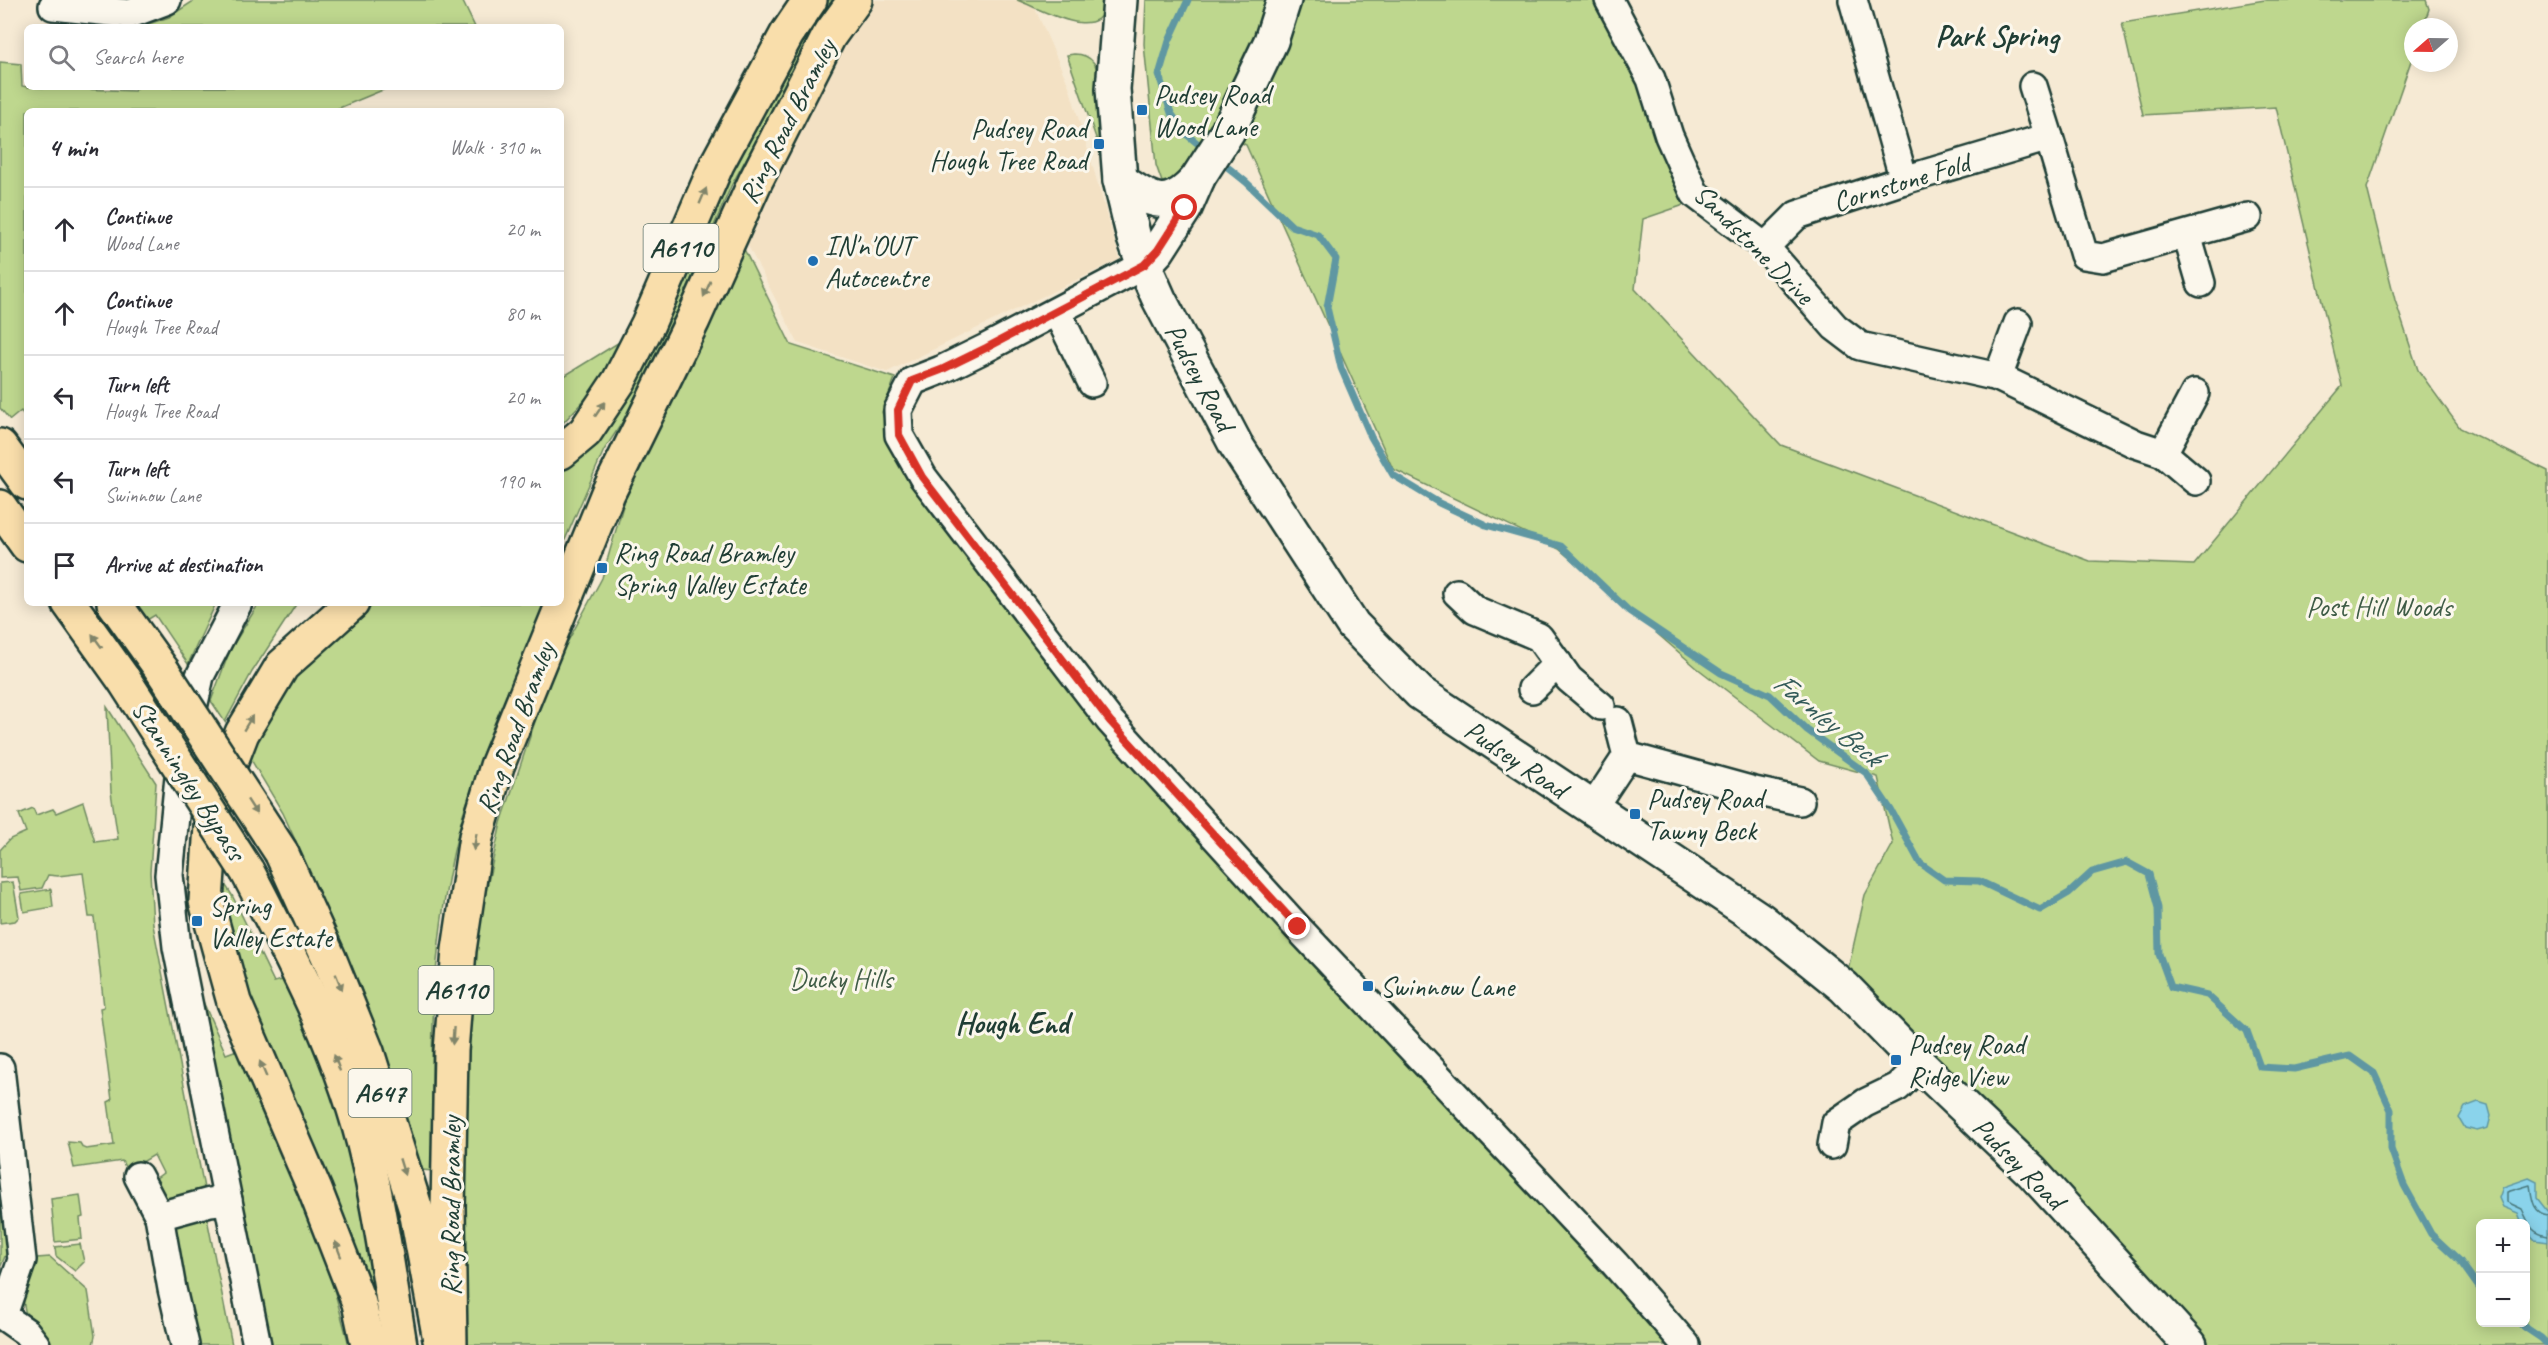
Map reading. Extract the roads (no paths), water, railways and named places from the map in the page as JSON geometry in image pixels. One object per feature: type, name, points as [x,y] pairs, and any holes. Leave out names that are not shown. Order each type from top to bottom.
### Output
[{"type":"main road","name":"Ring Road Bramley","points":[[564,450],[585,432],[619,381],[648,324],[717,164],[787,34],[810,0]]},
{"type":"main road","name":"Ring Road Bramley","points":[[564,601],[608,493],[693,320],[755,182],[829,36],[855,0]]},
{"type":"main road","name":"Pudsey Road","points":[[1120,0],[1113,89],[1120,180],[1134,238],[1144,265],[1158,298],[1236,445],[1353,625],[1420,693],[1761,920],[1844,987],[1920,1065],[2032,1172],[2190,1345]]},
{"type":"main road","points":[[1120,180],[1154,201],[1167,202],[1186,192],[1228,131],[1271,41],[1284,0]]},
{"type":"main road","points":[[1144,265],[1158,250],[1185,208],[1199,176]]},
{"type":"main road","points":[[0,446],[24,479]]},
{"type":"main road","name":"A6110","points":[[564,556],[608,493]]},
{"type":"main road","points":[[0,507],[24,541]]},
{"type":"main road","name":"Stanningley Bypass","points":[[71,606],[124,680],[247,871],[297,967],[337,1061],[368,1159],[400,1345]]},
{"type":"main road","name":"Stanningley Bypass","points":[[116,606],[162,670],[281,852],[329,957],[367,1052],[416,1209],[441,1345]]},
{"type":"main road","points":[[349,606],[282,666],[242,733],[213,811],[206,901],[234,1002],[340,1253],[359,1303],[368,1345]]},
{"type":"main road","name":"Ring Road Bramley","points":[[450,1345],[448,1208],[452,1051],[459,950],[476,837],[497,766],[562,606]]},
{"type":"street","points":[[53,6],[130,14],[167,0]]},
{"type":"street","name":"Sandstone Drive","points":[[1609,0],[1651,79],[1669,136],[1695,194],[1765,247],[1835,327],[1860,346],[1998,377],[2136,444],[2163,453],[2196,481]]},
{"type":"street","points":[[1853,0],[1904,180]]},
{"type":"street","points":[[2034,86],[2084,255],[2103,258],[2248,217]]},
{"type":"street","name":"Cornstone Fold","points":[[1765,247],[1797,215],[2049,137]]},
{"type":"street","points":[[2187,235],[2201,283]]},
{"type":"street","points":[[1144,265],[1116,278],[1057,312],[941,370],[912,381],[898,410],[899,435],[922,477],[1110,721],[1290,919],[1615,1264],[1686,1345]]},
{"type":"street","points":[[1057,312],[1092,382]]},
{"type":"street","points":[[1998,377],[2018,323]]},
{"type":"street","points":[[2163,453],[2195,393]]},
{"type":"street","points":[[1457,592],[1475,610],[1539,637],[1569,679],[1609,714],[1628,756]]},
{"type":"street","points":[[236,606],[200,676],[180,767],[169,875],[177,947],[257,1345]]},
{"type":"street","points":[[1532,689],[1558,663]]},
{"type":"street","points":[[1592,809],[1628,756]]},
{"type":"street","points":[[1628,756],[1754,791],[1800,801]]},
{"type":"street","points":[[1832,1144],[1836,1123],[1865,1103],[1898,1087],[1920,1065]]},
{"type":"street","points":[[0,1068],[10,1194],[22,1260],[1,1314],[26,1332],[36,1345]]},
{"type":"street","points":[[138,1176],[159,1216],[185,1345]]},
{"type":"street","points":[[159,1216],[210,1202],[228,1200]]},
{"type":"water","points":[[2478,1102],[2488,1105],[2491,1116],[2488,1128],[2477,1131],[2465,1128],[2459,1118],[2465,1107]]},
{"type":"water","points":[[2529,1178],[2537,1182],[2537,1198],[2548,1212],[2548,1242],[2535,1240],[2530,1234],[2530,1219],[2520,1219],[2518,1213],[2503,1207],[2499,1198],[2503,1187]]},
{"type":"waterway","name":"Farnley Beck","points":[[1188,0],[1169,41],[1159,75],[1171,113],[1186,134],[1207,151]]},
{"type":"waterway","name":"Farnley Beck","points":[[1220,161],[1246,182],[1292,226],[1318,235],[1336,259],[1327,307],[1341,368],[1371,437],[1393,475],[1439,503],[1486,525],[1561,546],[1629,611],[1721,673],[1770,695],[1807,730],[1866,773],[1891,810],[1920,863],[1944,880],[1979,881],[2040,910],[2069,893],[2092,872],[2127,862],[2149,874],[2158,908],[2159,954],[2171,987],[2207,995],[2247,1031],[2260,1067],[2294,1069],[2350,1056],[2374,1073],[2391,1110],[2391,1149],[2404,1185],[2431,1234],[2460,1261],[2476,1283]]},
{"type":"waterway","name":"Farnley Beck","points":[[2524,1327],[2548,1345]]},
{"type":"place","name":"Pudsey Road Wood Lane","points":[[1142,110]]},
{"type":"place","name":"Pudsey Road Hough Tree Road","points":[[1099,144]]},
{"type":"place","name":"IN'n'OUT Autocentre","points":[[813,261]]},
{"type":"place","name":"Ring Road Bramley Spring Valley Estate","points":[[602,568]]},
{"type":"place","name":"Pudsey Road Tawny Beck","points":[[1635,814]]},
{"type":"place","name":"Spring Valley Estate","points":[[197,921]]},
{"type":"place","name":"Swinnow Lane","points":[[1368,986]]},
{"type":"place","name":"Pudsey Road Ridge View","points":[[1896,1060]]},
{"type":"district","name":"Park Spring","points":[[1997,36]]},
{"type":"district","name":"Hough End","points":[[1012,1023]]},
{"type":"park label","name":"Post Hill Woods","points":[[2379,606]]},
{"type":"park label","name":"Ducky Hills","points":[[841,978]]}]
